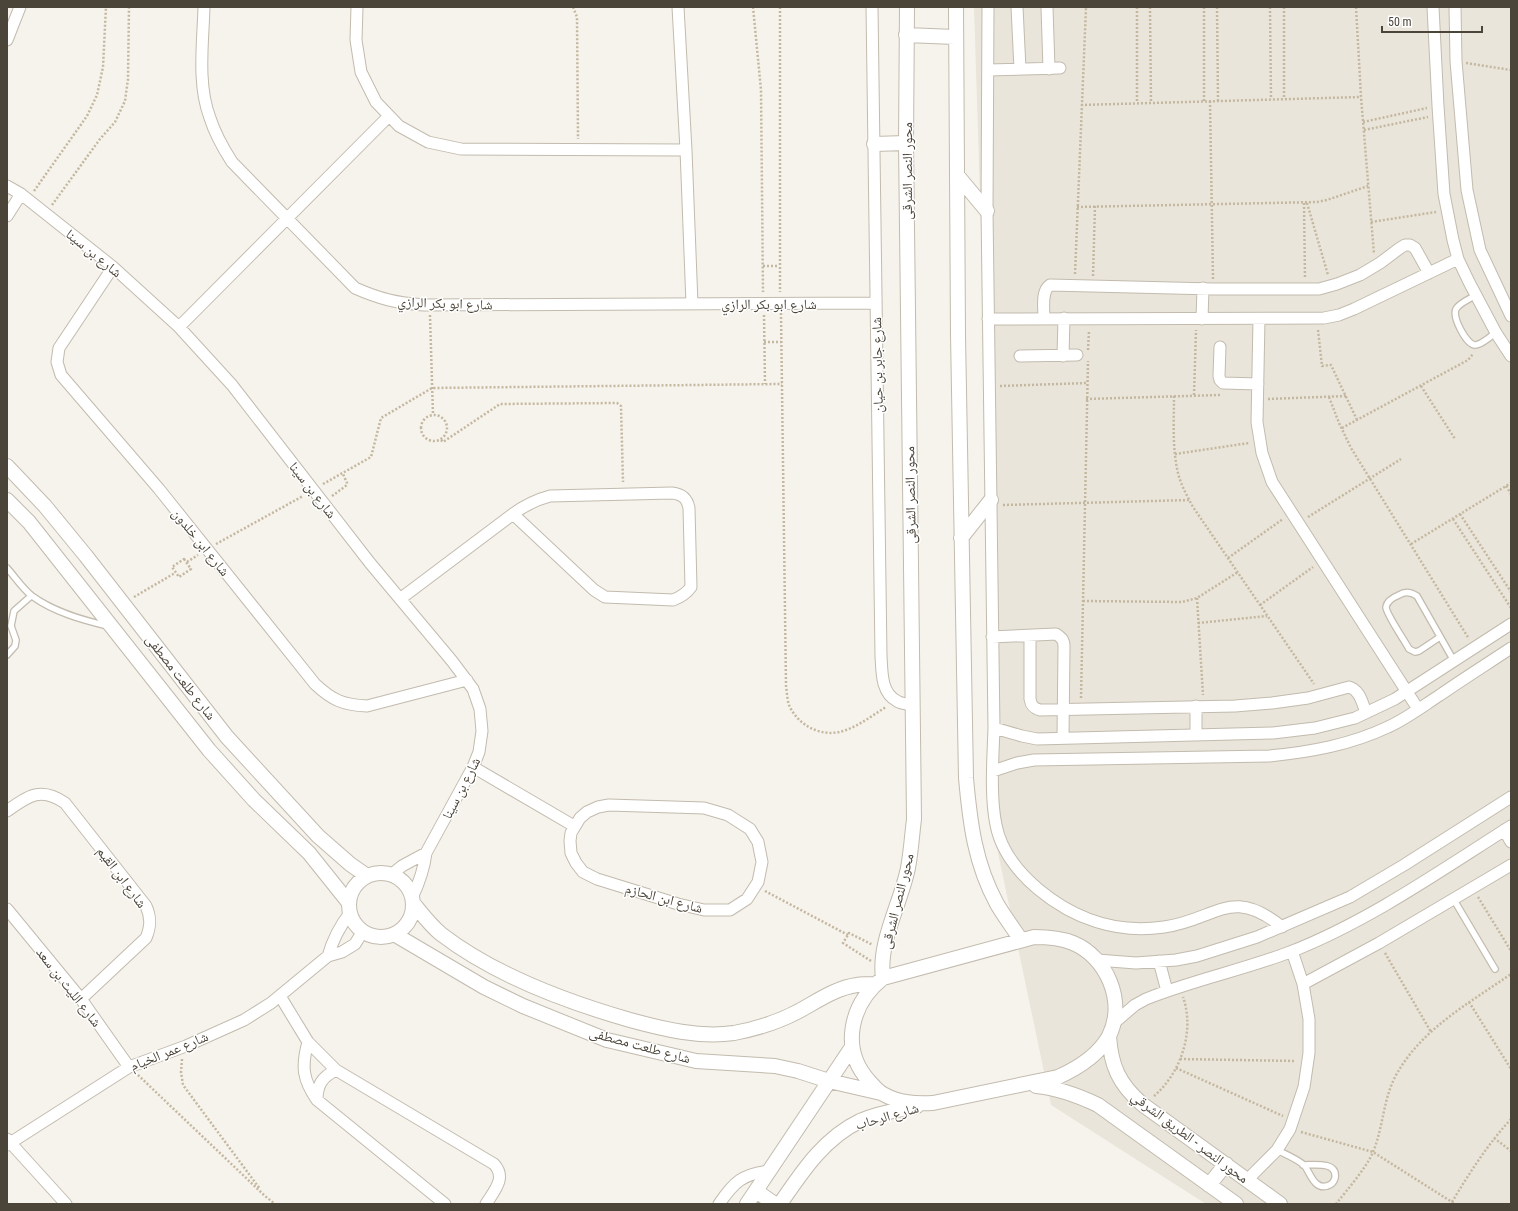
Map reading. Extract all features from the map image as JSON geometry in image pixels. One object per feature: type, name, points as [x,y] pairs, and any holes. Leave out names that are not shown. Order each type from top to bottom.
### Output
[{"type":"street","points":[[7,40],[20,7]]},
{"type":"street","name":"شارع ابو بكر الرازي","points":[[204,7],[204,92],[209,117],[218,141],[232,162],[355,288],[377,298],[400,304],[430,305],[876,303]]},
{"type":"street","points":[[357,7],[356,40],[361,72],[376,102],[399,126],[428,142],[461,150],[686,150]]},
{"type":"street","points":[[678,7],[686,150],[692,304]]},
{"type":"street","name":"شارع جابر بن حيان","points":[[872,7],[881,656],[885,690],[897,701]]},
{"type":"street","name":"محور النصر الشرقى","points":[[880,977],[884,951],[894,912],[908,868],[914,819],[906,143],[907,7]]},
{"type":"street","points":[[956,7],[955,37],[961,538],[966,778],[970,822],[980,864],[997,903],[1021,940]]},
{"type":"street","points":[[988,7],[987,211],[994,728],[993,771],[994,812],[1000,837],[1011,861],[1029,882],[1051,900],[1065,909],[1109,926],[1151,929],[1178,925],[1225,908],[1243,907],[1261,912],[1282,927]]},
{"type":"street","points":[[1017,7],[1020,69]]},
{"type":"street","points":[[1047,7],[1049,68]]},
{"type":"street","points":[[1433,7],[1438,110],[1444,194],[1447,211],[1458,259],[1496,333],[1511,356]]},
{"type":"street","points":[[1455,7],[1456,61],[1467,190],[1475,234],[1480,250],[1511,316]]},
{"type":"street","points":[[906,35],[955,37]]},
{"type":"street","points":[[988,70],[1060,68]]},
{"type":"street","points":[[179,327],[389,116]]},
{"type":"street","points":[[874,144],[906,143]]},
{"type":"street","points":[[957,175],[987,211]]},
{"type":"street","name":"شارع بن سينا","points":[[7,186],[25,196],[113,267],[179,327],[232,385],[370,563],[473,689],[480,709],[482,731],[479,752],[473,767],[426,854],[424,869],[412,900]]},
{"type":"street","points":[[7,216],[25,196]]},
{"type":"street","points":[[1044,318],[1044,292],[1050,285],[1319,289],[1360,275],[1400,248],[1410,245],[1415,248],[1428,274]]},
{"type":"street","points":[[988,318],[1317,318],[1339,315],[1354,309],[1458,259]]},
{"type":"street","name":"شارع ابن خلدون","points":[[113,267],[59,348],[57,362],[61,375],[159,489],[315,684],[325,694],[338,701],[352,705],[367,706],[466,680]]},
{"type":"street","points":[[1199,319],[1208,288]]},
{"type":"street","points":[[1063,356],[1064,318]]},
{"type":"street","points":[[1259,319],[1257,422],[1262,453],[1272,482],[1418,709]]},
{"type":"street","points":[[1220,347],[1219,376],[1223,383],[1258,384]]},
{"type":"street","points":[[1020,356],[1077,356]]},
{"type":"street","name":"شارع طلعت مصطفى","points":[[7,466],[45,506],[227,736],[269,784],[318,836],[344,860],[367,876]]},
{"type":"street","points":[[400,599],[524,505],[536,499],[550,496],[677,494],[682,496],[688,503],[691,587],[687,593],[680,598],[673,600],[612,598],[599,594],[513,514]]},
{"type":"street","name":"شارع طلعت مصطفى","points":[[7,500],[29,522],[209,750],[254,800],[309,853],[336,886],[350,908]]},
{"type":"street","points":[[961,538],[991,503]]},
{"type":"street","points":[[994,728],[1029,738],[1273,733],[1315,728],[1355,718],[1395,699],[1511,624]]},
{"type":"street","points":[[992,636],[1056,634],[1061,637],[1064,642],[1063,738]]},
{"type":"street","points":[[1030,636],[1031,704],[1034,708],[1040,710],[1272,703],[1308,698],[1344,688],[1354,689],[1357,692],[1366,712]]},
{"type":"street","points":[[993,771],[1017,763],[1034,760],[1270,756],[1302,753],[1334,746],[1388,727],[1511,648]]},
{"type":"street","points":[[897,701],[913,705]]},
{"type":"street","points":[[1196,735],[1200,706]]},
{"type":"street","points":[[473,767],[574,826]]},
{"type":"street","name":"شارع ابن القيم","points":[[7,810],[25,798],[35,794],[46,794],[56,797],[65,803],[146,906],[150,922],[146,938],[81,999]]},
{"type":"street","points":[[1096,960],[1136,963],[1159,962],[1197,956],[1257,937],[1350,897],[1404,865],[1511,797]]},
{"type":"street","name":"شارع ابن الحازم","points":[[609,805],[704,808],[728,815],[750,829],[758,842],[762,862],[756,886],[747,899],[730,910],[704,910],[678,904],[597,879],[583,872],[576,863],[571,852],[570,841],[574,826],[587,812],[598,807],[609,805]]},
{"type":"street","points":[[933,1103],[1058,1078],[1073,1071],[1091,1057],[1099,1049],[1111,1030],[1135,1005],[1146,998],[1249,967],[1292,951],[1366,915],[1404,894],[1507,828],[1511,842]]},
{"type":"street","points":[[391,875],[402,866],[426,854]]},
{"type":"street","points":[[1303,984],[1379,943],[1511,865]]},
{"type":"street","points":[[328,956],[332,940],[350,908],[354,887],[367,876],[375,874],[391,875],[405,884],[409,890],[412,900],[411,916],[404,926],[394,934],[384,936],[374,936],[363,932],[353,920],[350,908]]},
{"type":"street","name":"شارع طلعت مصطفى","points":[[412,900],[440,933],[456,945],[492,966],[529,984],[567,1000],[606,1013],[687,1033],[704,1034],[735,1032],[774,1022],[796,1013],[836,991],[880,977],[1021,940]]},
{"type":"street","name":"شارع الليث بن سعد","points":[[7,910],[81,999],[129,1066]]},
{"type":"street","name":"شارع عمر الخيام","points":[[8,1142],[129,1066],[186,1046],[244,1020],[271,1004],[328,956],[342,952],[355,944],[363,932]]},
{"type":"street","name":"شارع طلعت مصطفى","points":[[394,934],[484,987],[523,1006],[607,1040],[696,1061],[775,1066],[798,1070],[829,1081],[881,1093],[894,1099],[914,1104],[933,1103]]},
{"type":"street","name":"محور النصر - الطريق الشرقي","points":[[1021,940],[1048,936],[1062,939],[1086,950],[1096,960],[1105,971],[1113,990],[1115,1010],[1111,1030],[1110,1052],[1114,1067],[1121,1082],[1130,1094],[1280,1204]]},
{"type":"street","points":[[1247,1180],[1277,1150],[1291,1124],[1304,1087],[1309,1053],[1309,1019],[1303,984],[1292,951]]},
{"type":"street","points":[[1159,962],[1167,991]]},
{"type":"street","points":[[880,977],[864,997],[856,1012],[852,1030],[852,1047],[857,1062],[864,1075],[881,1093]]},
{"type":"street","points":[[280,996],[308,1042],[336,1070],[494,1164],[500,1172],[500,1178],[499,1183],[486,1204]]},
{"type":"street","points":[[308,1042],[303,1057],[304,1073],[308,1088],[317,1100],[445,1204]]},
{"type":"street","points":[[748,1204],[852,1047]]},
{"type":"street","points":[[317,1100],[317,1091],[321,1082],[327,1074],[336,1070]]},
{"type":"street","name":"محور النصر - الطريق الشرقي","points":[[1026,1085],[1051,1088],[1075,1094],[1098,1105],[1236,1204]]},
{"type":"street","name":"شارع الرحاب","points":[[780,1204],[814,1157],[842,1130],[862,1120],[933,1103]]},
{"type":"street","points":[[8,1142],[66,1204]]},
{"type":"street","points":[[1209,1185],[1226,1164]]},
{"type":"street","points":[[719,1204],[729,1189],[740,1179],[755,1172],[770,1171]]},
{"type":"street","points":[[756,1191],[776,1204]]},
{"type":"lane","points":[[1476,295],[1457,307],[1454,317],[1469,343],[1476,345],[1496,333]]},
{"type":"lane","points":[[7,568],[31,596],[57,610],[84,620],[113,628]]},
{"type":"lane","points":[[1440,637],[1419,651],[1409,649],[1388,614],[1386,607],[1389,600],[1400,594],[1409,592],[1417,596],[1454,660]]},
{"type":"lane","points":[[7,655],[14,646],[16,640],[11,626],[14,611],[31,596]]},
{"type":"lane","points":[[1454,900],[1495,969]]},
{"type":"lane","points":[[1277,1150],[1303,1164],[1324,1164],[1330,1166],[1335,1175],[1334,1180],[1326,1187],[1321,1187],[1316,1184],[1303,1164]]},
{"type":"path","points":[[25,196],[87,116],[97,95],[103,67],[106,7]]},
{"type":"path","points":[[46,213],[100,139],[115,122],[125,101],[128,79],[129,7]]},
{"type":"path","points":[[572,7],[577,17],[578,150]]},
{"type":"path","points":[[753,7],[761,90],[765,384]]},
{"type":"path","points":[[780,7],[779,266],[786,686],[789,704],[798,719],[811,729],[828,733],[845,731],[897,701]]},
{"type":"path","points":[[1074,285],[1086,7]]},
{"type":"path","points":[[1137,7],[1137,103]]},
{"type":"path","points":[[1150,7],[1151,103]]},
{"type":"path","points":[[1204,7],[1204,101]]},
{"type":"path","points":[[1217,7],[1218,101]]},
{"type":"path","points":[[1270,7],[1271,100]]},
{"type":"path","points":[[1284,7],[1284,99]]},
{"type":"path","points":[[1356,7],[1361,97],[1375,266]]},
{"type":"path","points":[[1456,61],[1511,70]]},
{"type":"path","points":[[1081,105],[1361,97]]},
{"type":"path","points":[[1208,288],[1212,204],[1210,101]]},
{"type":"path","points":[[1363,122],[1438,110]]},
{"type":"path","points":[[1364,130],[1438,110]]},
{"type":"path","points":[[1077,207],[1305,203],[1327,200],[1368,186]]},
{"type":"path","points":[[1305,203],[1331,286]]},
{"type":"path","points":[[1305,203],[1306,290]]},
{"type":"path","points":[[1093,286],[1094,206]]},
{"type":"path","points":[[1371,222],[1447,211]]},
{"type":"path","points":[[763,266],[779,266]]},
{"type":"path","points":[[430,305],[433,414]]},
{"type":"path","points":[[1081,709],[1086,399],[1089,318]]},
{"type":"path","points":[[1317,318],[1322,366],[1331,366],[1357,420]]},
{"type":"path","points":[[1194,395],[1199,319]]},
{"type":"path","points":[[764,342],[781,342]]},
{"type":"path","points":[[1342,428],[1468,360],[1474,353],[1476,345]]},
{"type":"path","points":[[989,386],[1087,383]]},
{"type":"path","points":[[187,562],[207,549],[371,457],[381,418],[432,388],[782,384]]},
{"type":"path","points":[[1421,385],[1455,439]]},
{"type":"path","points":[[1086,399],[1226,394]]},
{"type":"path","points":[[1174,396],[1175,454],[1178,474],[1190,500],[1321,694]]},
{"type":"path","points":[[1258,400],[1346,396]]},
{"type":"path","points":[[1330,397],[1351,448],[1475,648]]},
{"type":"path","points":[[441,440],[447,432],[448,426],[442,417],[433,414],[424,419],[421,429],[426,438],[436,441],[441,440],[443,442],[500,404],[618,403],[621,406],[623,494]]},
{"type":"path","points":[[1175,454],[1260,442]]},
{"type":"path","points":[[1299,524],[1401,459]]},
{"type":"path","points":[[323,502],[346,486],[347,483],[343,474]]},
{"type":"path","points":[[1411,544],[1511,483]]},
{"type":"path","points":[[1506,486],[1511,494]]},
{"type":"path","points":[[991,503],[1085,503],[1190,500]]},
{"type":"path","points":[[1228,558],[1292,513]]},
{"type":"path","points":[[1460,514],[1511,592]]},
{"type":"path","points":[[1452,519],[1511,608]]},
{"type":"path","points":[[183,559],[187,562],[191,568],[190,570],[179,577],[175,573],[172,566],[183,559]]},
{"type":"path","points":[[1260,605],[1323,560]]},
{"type":"path","points":[[1083,601],[1182,602],[1197,598],[1238,572]]},
{"type":"path","points":[[124,604],[175,573]]},
{"type":"path","points":[[1197,598],[1200,706]]},
{"type":"path","points":[[1198,623],[1268,616]]},
{"type":"path","points":[[756,886],[848,935],[850,933],[884,951]]},
{"type":"path","points":[[1473,888],[1511,951]]},
{"type":"path","points":[[848,935],[844,944],[880,977]]},
{"type":"path","points":[[1379,943],[1431,1032]]},
{"type":"path","points":[[1336,1204],[1373,1152],[1387,1098],[1394,1079],[1416,1046],[1469,1002],[1511,974]]},
{"type":"path","points":[[1142,1104],[1167,1082],[1176,1068],[1185,1045],[1187,1023],[1185,1001],[1180,987]]},
{"type":"path","points":[[1469,1002],[1511,1069]]},
{"type":"path","points":[[186,1046],[182,1058],[182,1085],[265,1196]]},
{"type":"path","points":[[1180,1059],[1308,1061]]},
{"type":"path","points":[[129,1066],[275,1204]]},
{"type":"path","points":[[1176,1068],[1291,1124],[1373,1152],[1455,1204]]},
{"type":"path","points":[[1452,1202],[1474,1165],[1511,1118]]},
{"type":"path","points":[[1494,1138],[1511,1151]]},
{"type":"shaded area","points":[[974,7],[1511,7],[1511,1204],[1206,1204],[1051,1105],[989,810],[981,227]]}]
